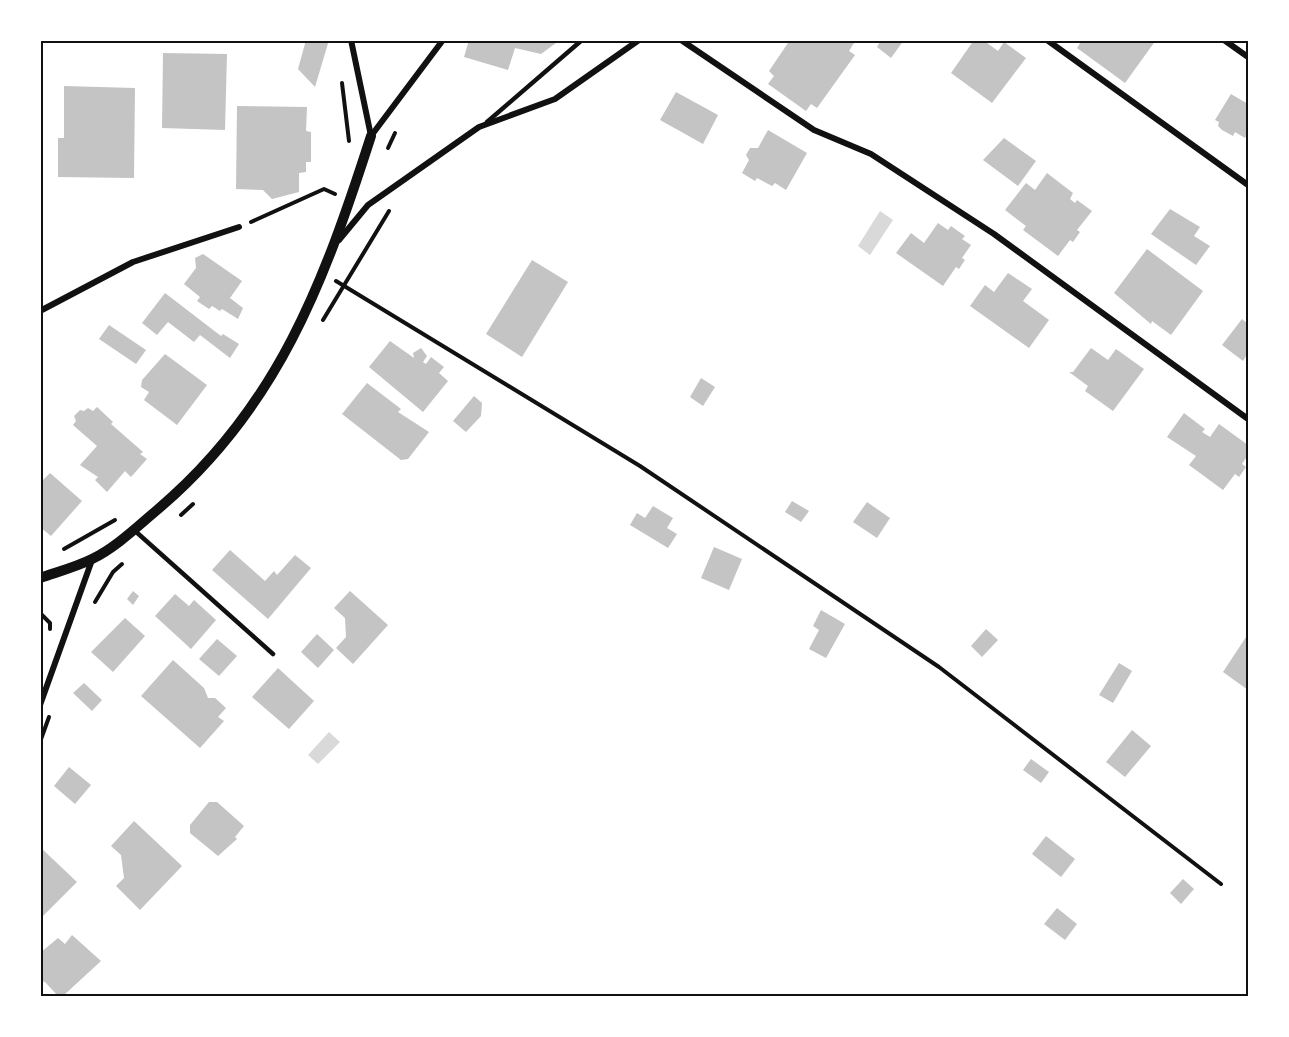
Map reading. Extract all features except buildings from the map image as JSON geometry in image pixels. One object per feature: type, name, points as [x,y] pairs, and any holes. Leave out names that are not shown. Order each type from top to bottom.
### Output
[{"type":"street","points":[[351,40],[371,136]]},
{"type":"street","points":[[335,245],[368,205],[487,122],[555,99],[639,40]]},
{"type":"street","points":[[681,40],[814,130],[871,154],[994,234],[1248,419]]},
{"type":"street","points":[[1047,40],[1248,185]]},
{"type":"street","points":[[1224,40],[1248,57]]},
{"type":"street","points":[[40,578],[92,559],[134,530],[183,488],[255,403],[275,372],[323,273],[335,245],[371,136],[442,42]]},
{"type":"street","points":[[40,311],[133,262],[239,227]]},
{"type":"street","points":[[40,705],[92,559]]},
{"type":"lane","points":[[487,122],[582,40]]},
{"type":"lane","points":[[134,530],[273,654]]},
{"type":"path","points":[[341,74],[351,151]]},
{"type":"path","points":[[386,153],[399,124]]},
{"type":"path","points":[[334,204],[340,184]]},
{"type":"path","points":[[239,227],[324,189],[350,200]]},
{"type":"path","points":[[323,273],[640,466],[939,667],[1221,884]]},
{"type":"path","points":[[60,552],[117,519]]},
{"type":"path","points":[[40,613],[50,623]]},
{"type":"shaded area","points":[[880,211],[893,220],[870,255],[858,246]]},
{"type":"shaded area","points":[[329,732],[340,742],[318,764],[308,755]]}]
